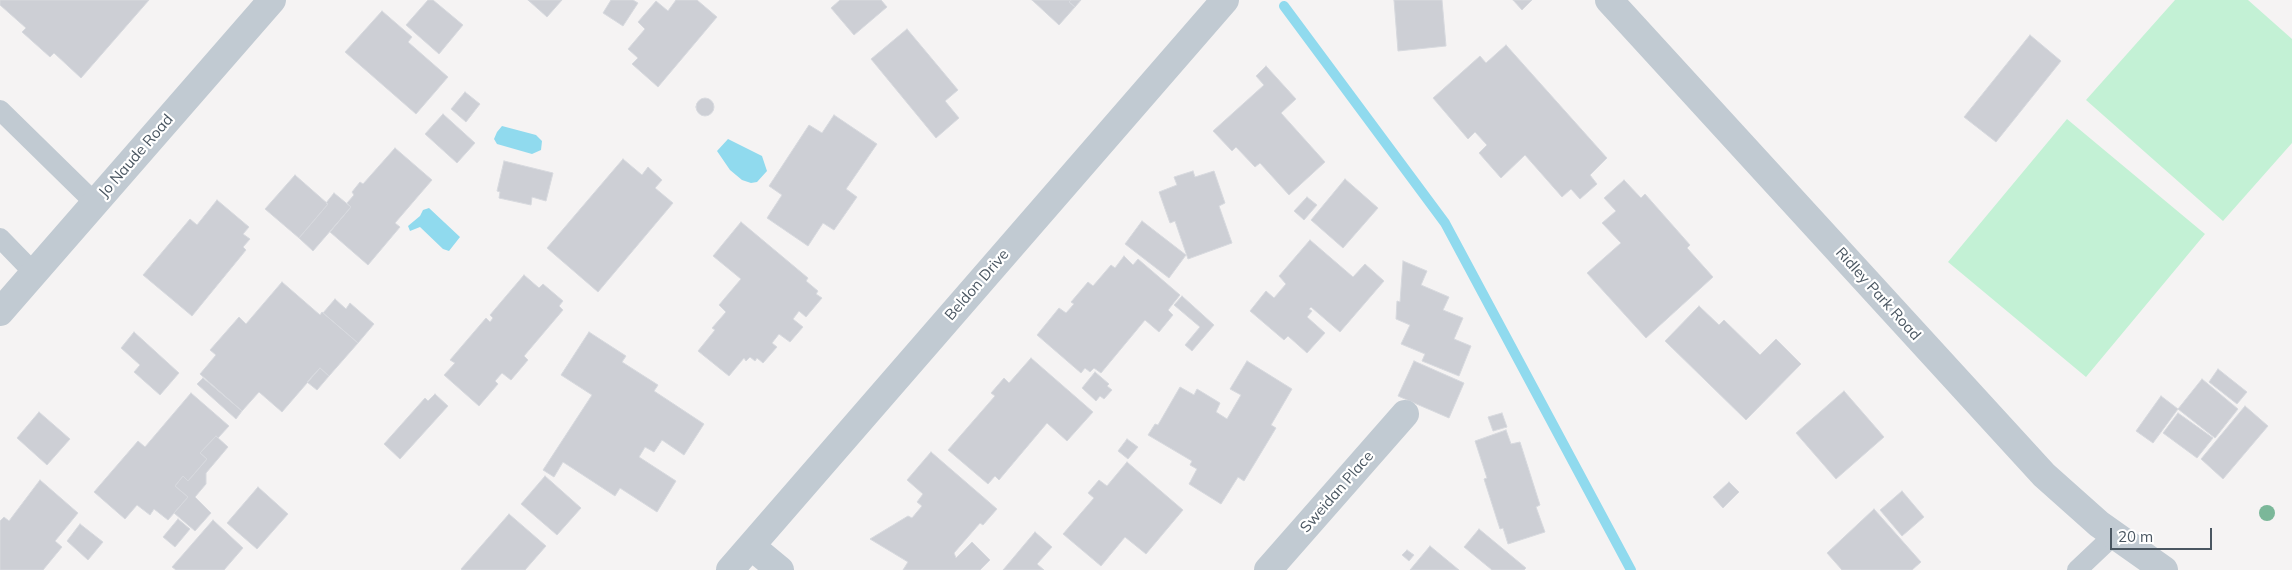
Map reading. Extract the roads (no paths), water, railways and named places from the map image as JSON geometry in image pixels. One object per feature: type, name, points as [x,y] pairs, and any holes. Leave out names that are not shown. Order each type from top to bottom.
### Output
[{"type":"street","name":"Jo Naude Road","points":[[0,312],[272,0]]},
{"type":"street","name":"Beldon Drive","points":[[730,570],[1225,0]]},
{"type":"street","name":"Ridley Park Road","points":[[1609,0],[2044,475],[2114,535],[2164,570]]},
{"type":"street","name":"Sweidan Place","points":[[1268,570],[1405,414]]},
{"type":"street","points":[[751,546],[780,570]]},
{"type":"lane","points":[[0,110],[95,203]]},
{"type":"lane","points":[[0,238],[34,274]]},
{"type":"lane","points":[[2077,570],[2114,535]]},
{"type":"water","points":[[502,126],[536,135],[542,141],[541,150],[532,154],[497,144],[494,139]]},
{"type":"water","points":[[728,139],[762,156],[767,171],[757,182],[751,183],[742,180],[730,170],[717,151]]},
{"type":"water","points":[[429,208],[460,237],[449,251],[443,249],[420,227],[410,231],[408,226],[420,216],[423,210]]},
{"type":"waterway","points":[[1284,6],[1445,223],[1631,570]]}]
